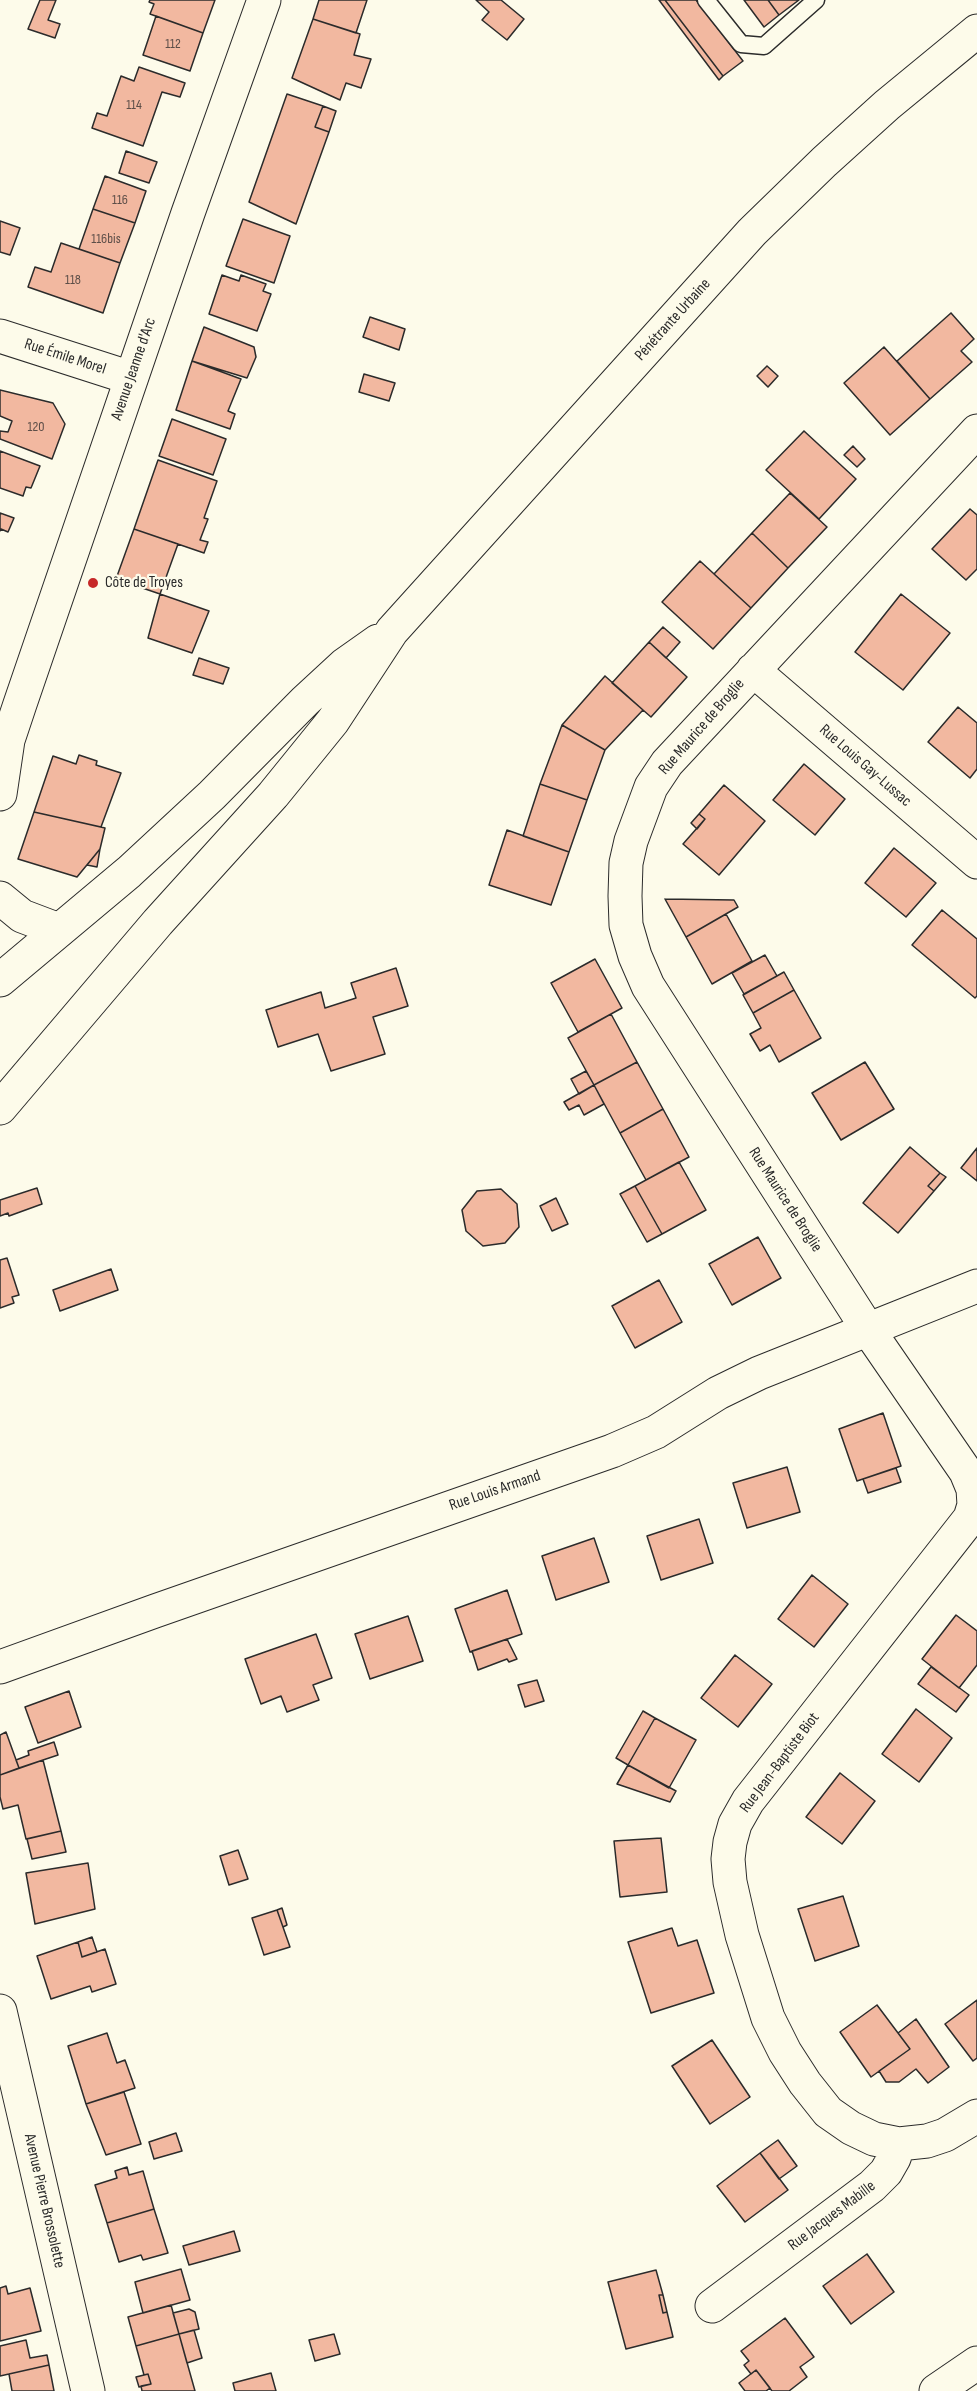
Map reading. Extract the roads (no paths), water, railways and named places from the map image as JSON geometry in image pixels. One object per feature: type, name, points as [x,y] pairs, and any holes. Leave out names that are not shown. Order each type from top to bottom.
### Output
[{"type":"street","name":"Avenue Jeanne d'Arc","points":[[0,795],[3,744],[264,0]]},
{"type":"street","name":"Pénétrante Urbaine","points":[[392,631],[752,232],[887,105],[977,31]]},
{"type":"street","name":"Rue Émile Morel","points":[[3,337],[131,378]]},
{"type":"street","name":"Rue Maurice de Broglie","points":[[867,1328],[648,986],[634,956],[626,925],[626,863],[637,822],[651,787],[667,763],[977,431]]},
{"type":"street","points":[[0,980],[154,849],[344,665],[392,631]]},
{"type":"street","points":[[0,1108],[158,922],[273,795],[333,721],[392,631]]},
{"type":"street","name":"Rue Louis Gay-Lussac","points":[[753,670],[977,862]]},
{"type":"street","points":[[0,898],[22,916],[59,930]]},
{"type":"street","name":"Rue Louis Armand","points":[[0,1667],[612,1450],[656,1432],[717,1393],[749,1378],[867,1328],[977,1286]]},
{"type":"street","name":"Rue Jean-Baptiste Biot","points":[[867,1328],[966,1472],[973,1489],[975,1503],[970,1518],[748,1801],[735,1824],[728,1859],[730,1882],[742,1935],[768,2018],[785,2052],[805,2083],[828,2112],[851,2128],[874,2139],[899,2144]]},
{"type":"street","name":"Avenue Pierre Brossolette","points":[[0,2011],[88,2391]]},
{"type":"street","points":[[899,2144],[945,2135],[977,2116]]},
{"type":"street","name":"Rue Jacques Mabille","points":[[712,2306],[872,2186],[886,2172],[899,2144]]},
{"type":"street","points":[[936,2391],[977,2363]]},
{"type":"lane","points":[[706,0],[741,44],[764,46],[816,0]]},
{"type":"place","name":"Côte de Troyes","points":[[93,583]]}]
